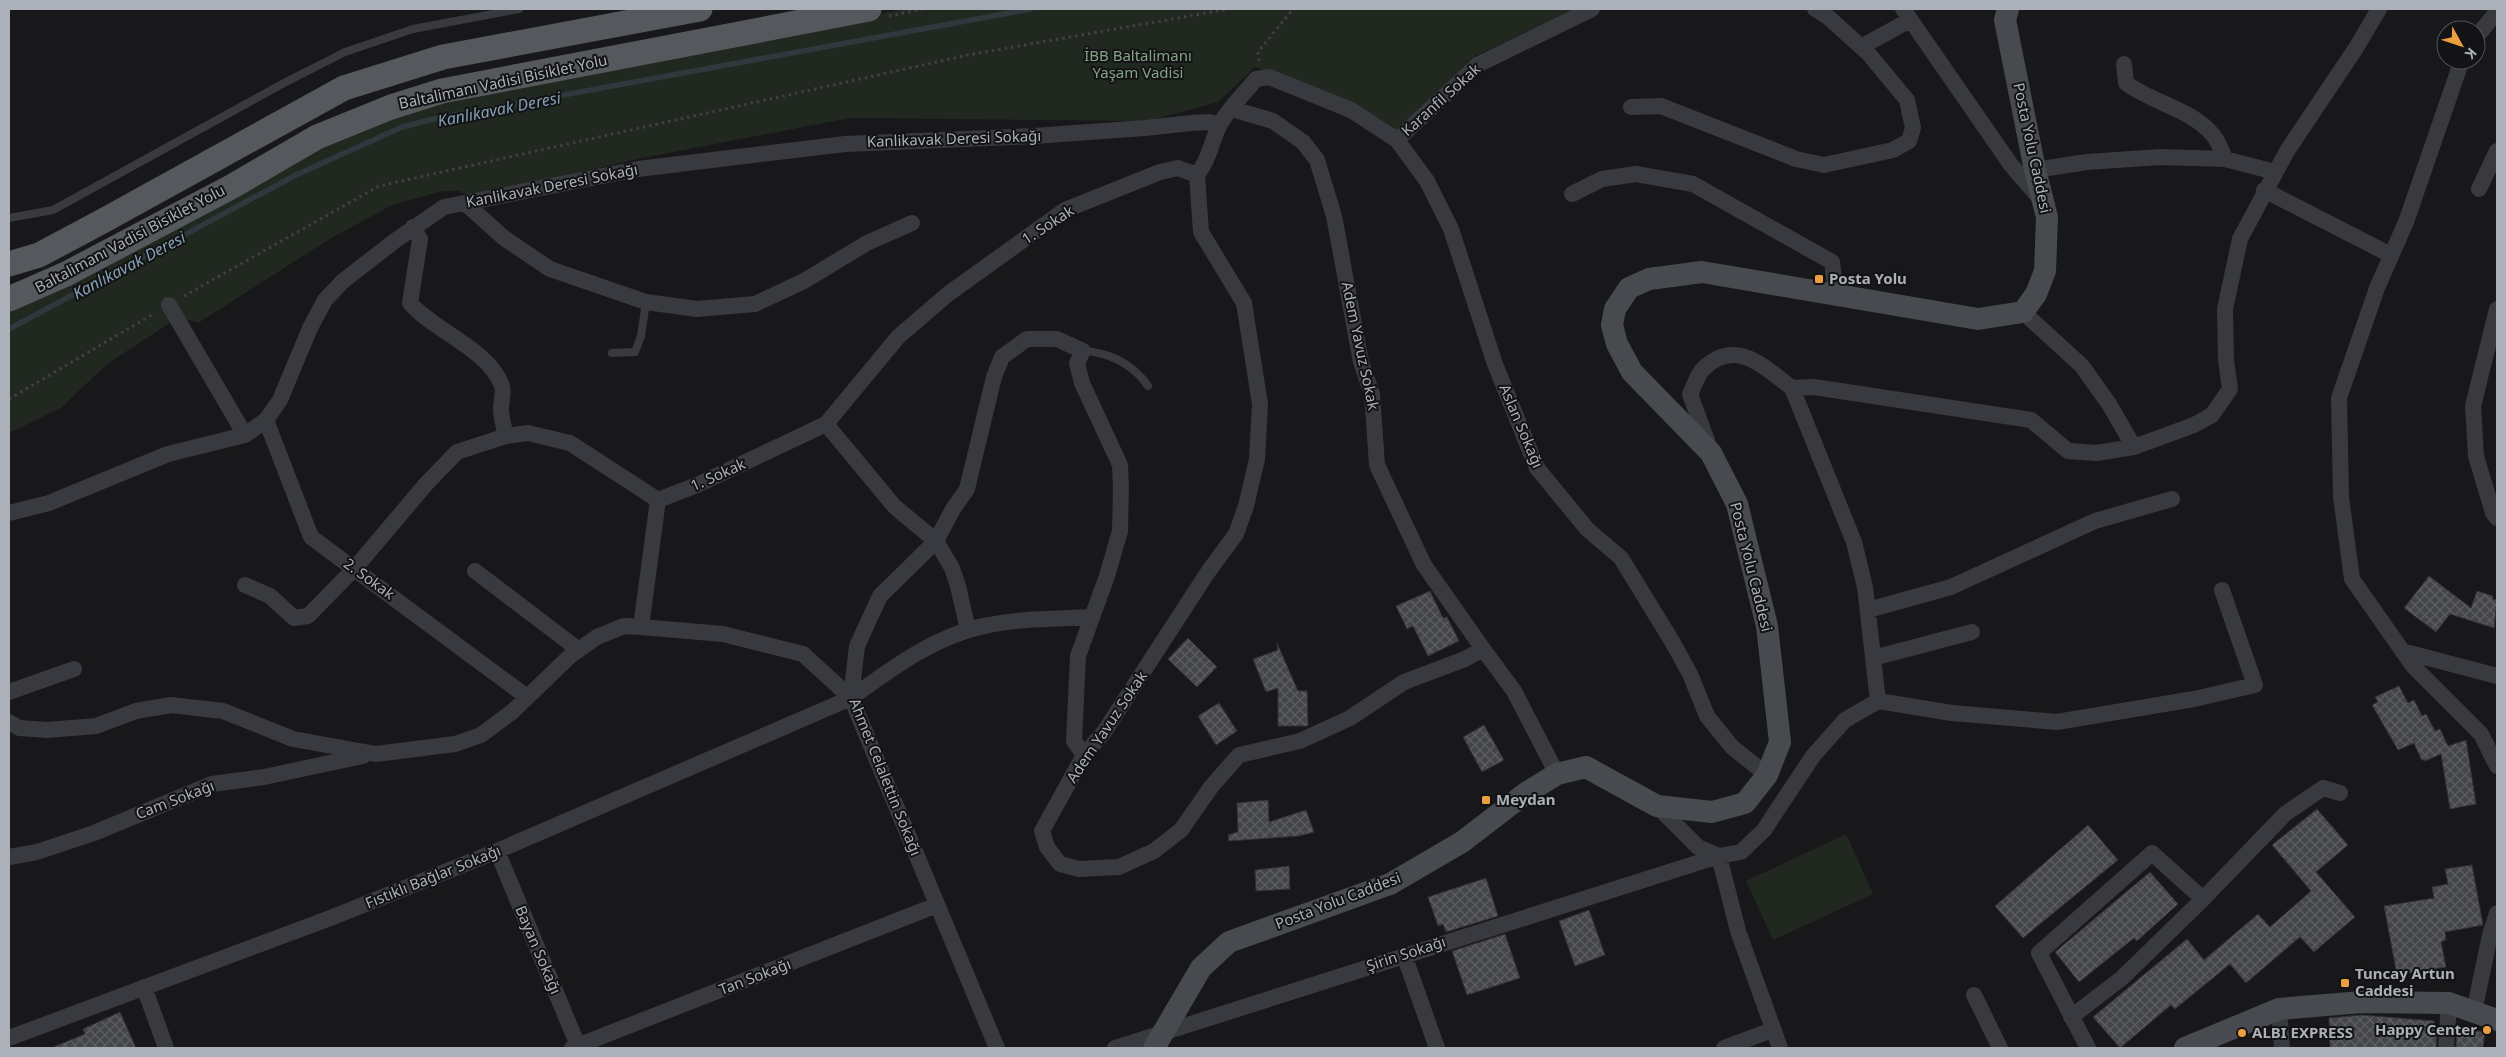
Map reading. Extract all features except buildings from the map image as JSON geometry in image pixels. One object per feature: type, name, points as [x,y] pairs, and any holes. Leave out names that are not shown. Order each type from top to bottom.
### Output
[{"type":"main road","points":[[9,264],[39,254],[93,226],[344,88],[443,57],[700,9]]},
{"type":"main road","points":[[9,299],[74,270],[231,187],[317,138],[391,107],[442,91],[877,13]]},
{"type":"street","name":"Karanfil Sokak","points":[[1397,140],[1477,65],[1592,9]]},
{"type":"street","points":[[1631,107],[1661,106],[1796,159],[1824,166],[1893,150],[1909,141],[1912,128],[1907,100],[1861,47],[1828,17],[1815,9]]},
{"type":"street","name":"Posta Yolu Caddesi","points":[[1159,1040],[1201,968],[1230,942],[1390,884],[1462,842],[1526,793],[1557,774],[1586,766],[1657,806],[1712,812],[1745,803],[1767,775],[1780,742],[1767,626],[1736,504],[1711,453],[1632,372],[1617,344],[1612,325],[1616,309],[1629,288],[1649,280],[1702,272],[1978,319],[2023,312],[2036,294],[2045,271],[2047,217],[2035,170],[2005,20],[2008,9]]},
{"type":"street","points":[[1792,388],[1814,387],[2031,420],[2068,451],[2096,453],[2134,447],[2194,425],[2212,415],[2230,388],[2226,360],[2226,309],[2240,239],[2264,190],[2379,9]]},
{"type":"street","points":[[2486,25],[2497,12]]},
{"type":"street","points":[[1861,47],[1906,14],[2011,165],[2044,204]]},
{"type":"street","points":[[2124,64],[2126,83],[2181,112],[2214,135],[2226,160]]},
{"type":"street","points":[[2459,70],[2406,222],[2376,288],[2340,398],[2341,497],[2352,579],[2413,666],[2482,734],[2497,766]]},
{"type":"street","points":[[1196,175],[1206,164],[1220,125],[1256,79],[1261,77],[1268,77],[1351,110],[1397,140]]},
{"type":"street","name":"Adem Yavuz Sokak","points":[[1196,175],[1201,232],[1244,303],[1260,404],[1257,459],[1246,506],[1236,534],[1208,572],[1104,732],[1084,755],[1042,831],[1047,847],[1060,864],[1079,869],[1119,867],[1154,851],[1181,830],[1211,787],[1239,755],[1300,741],[1350,718],[1404,682],[1483,649],[1424,565],[1376,465],[1372,394],[1360,362],[1334,216],[1317,160],[1303,142],[1273,121],[1232,109]]},
{"type":"street","name":"Kanlikavak Deresi Sokağı","points":[[9,513],[48,504],[168,454],[245,436],[266,420],[280,400],[310,328],[325,300],[343,281],[413,227],[444,208],[638,169],[845,144],[1034,136],[1209,122],[1220,125]]},
{"type":"street","name":"Aslan Sokağı","points":[[1397,140],[1427,182],[1451,229],[1495,364],[1537,468],[1587,529],[1621,558],[1690,674],[1706,716],[1732,747],[1767,775]]},
{"type":"street","points":[[2479,189],[2497,151]]},
{"type":"street","points":[[2035,170],[2087,162],[2160,157],[2226,160],[2275,172]]},
{"type":"street","name":"1. Sokak","points":[[658,500],[697,485],[826,424],[898,337],[948,294],[1065,210],[1160,172],[1178,168],[1196,175]]},
{"type":"street","points":[[1572,194],[1602,179],[1636,174],[1694,184],[1832,262],[1836,294]]},
{"type":"street","points":[[2264,190],[2391,255]]},
{"type":"street","points":[[465,203],[504,238],[550,269],[646,302],[697,309],[755,304],[804,281],[867,243],[912,222]]},
{"type":"street","points":[[413,227],[420,239],[410,303],[420,315],[490,366],[502,387],[501,411],[506,436]]},
{"type":"street","points":[[169,305],[245,436]]},
{"type":"street","points":[[2497,309],[2473,406],[2476,456],[2493,513],[2497,518]]},
{"type":"street","points":[[2023,312],[2082,366],[2134,447]]},
{"type":"street","name":"Ahmet Celalettin Sokağı","points":[[997,1048],[851,698],[857,646],[880,596],[936,541],[952,509],[967,490],[994,377],[1002,357],[1028,339],[1057,339],[1083,352]]},
{"type":"street","points":[[1083,352],[1077,363],[1082,383],[1120,465],[1122,488],[1120,531],[1078,656],[1074,700],[1074,741],[1084,755]]},
{"type":"street","points":[[1711,453],[1690,394],[1702,370],[1726,355],[1748,356],[1792,388],[1854,542],[1865,587],[1878,701],[1952,713],[2057,722],[2194,699],[2255,685],[2222,590]]},
{"type":"street","name":"2. Sokak","points":[[266,420],[311,537],[527,697]]},
{"type":"street","points":[[826,424],[895,507],[936,541],[952,568],[968,630]]},
{"type":"street","points":[[245,585],[270,596],[294,618],[308,616],[355,568],[426,484],[457,452],[506,436],[528,433],[570,443],[658,500],[640,627]]},
{"type":"street","points":[[1868,610],[1951,586],[2095,521],[2172,499]]},
{"type":"street","points":[[475,571],[579,650]]},
{"type":"street","name":"Fıstıklı Bağlar Sokağı","points":[[9,1038],[333,917],[497,851],[851,698],[893,668],[933,645],[968,630],[989,625],[1018,622],[1092,618]]},
{"type":"street","points":[[9,722],[19,728],[47,730],[96,726],[136,711],[171,705],[223,711],[293,739],[376,754],[455,744],[482,735],[512,712],[579,650],[597,637],[624,626],[723,634],[803,654],[851,698]]},
{"type":"street","points":[[1873,658],[1972,632]]},
{"type":"street","points":[[1483,649],[1514,692],[1557,774]]},
{"type":"street","points":[[2402,651],[2497,676]]},
{"type":"street","points":[[9,692],[74,669]]},
{"type":"street","name":"Şirin Sokağı","points":[[1115,1048],[1159,1040],[1404,954],[1697,862],[1741,852],[1764,830],[1819,748],[1845,720],[1878,701]]},
{"type":"street","name":"Cam Sokağı","points":[[9,856],[37,852],[94,833],[212,784],[264,777],[376,754]]},
{"type":"street","points":[[2071,1017],[2122,978],[2203,899],[2285,814],[2323,788],[2340,794]]},
{"type":"street","points":[[1657,806],[1698,847],[1719,856],[1738,931],[1780,1048]]},
{"type":"street","name":"Bayan Sokağı","points":[[497,851],[576,1048]]},
{"type":"street","points":[[2088,1048],[2039,954],[2152,853],[2203,899]]},
{"type":"street","name":"Tan Sokağı","points":[[576,1048],[937,905]]},
{"type":"street","points":[[2474,1012],[2490,935],[2497,913]]},
{"type":"street","points":[[1404,954],[1437,1048]]},
{"type":"street","points":[[144,987],[166,1048]]},
{"type":"street","points":[[1974,995],[2000,1048]]},
{"type":"street","points":[[2185,1048],[2279,1009],[2362,1002],[2449,1003],[2497,1020]]},
{"type":"street","points":[[2446,1048],[2449,1003]]},
{"type":"street","points":[[2279,1009],[2282,1048]]},
{"type":"street","points":[[1724,1048],[1772,1030]]},
{"type":"lane","points":[[9,218],[53,210],[284,83],[345,52],[413,30],[518,9]]},
{"type":"lane","points":[[612,353],[635,352],[641,336],[646,302]]},
{"type":"lane","points":[[1083,352],[1099,352],[1123,361],[1148,386]]},
{"type":"path","points":[[877,13],[923,9]]},
{"type":"path","points":[[1261,77],[1258,52],[1293,9]]},
{"type":"green space","name":"İBB Baltalimanı Yaşam Vadisi","points":[[904,9],[1575,9],[1473,57],[1396,131],[1364,109],[1255,67],[1218,102],[1148,121],[850,118],[642,158],[471,197],[459,191],[443,191],[392,205],[328,240],[198,323],[186,319],[173,321],[107,364],[61,408],[9,433],[9,309],[345,134],[425,104]]},
{"type":"green space","points":[[1846,834],[1873,894],[1773,940],[1746,881]]},
{"type":"waterway","name":"Kanlıkavak Deresi","points":[[9,329],[296,175],[402,127],[433,119],[1031,9]]},
{"type":"place","name":"Posta Yolu","points":[[1819,279]]},
{"type":"place","name":"Meydan","points":[[1486,800]]},
{"type":"place","name":"Tuncay Artun Caddesi","points":[[2345,983]]},
{"type":"place","name":"Happy Center","points":[[2487,1030]]},
{"type":"place","name":"ALBI EXPRESS","points":[[2242,1033]]}]
